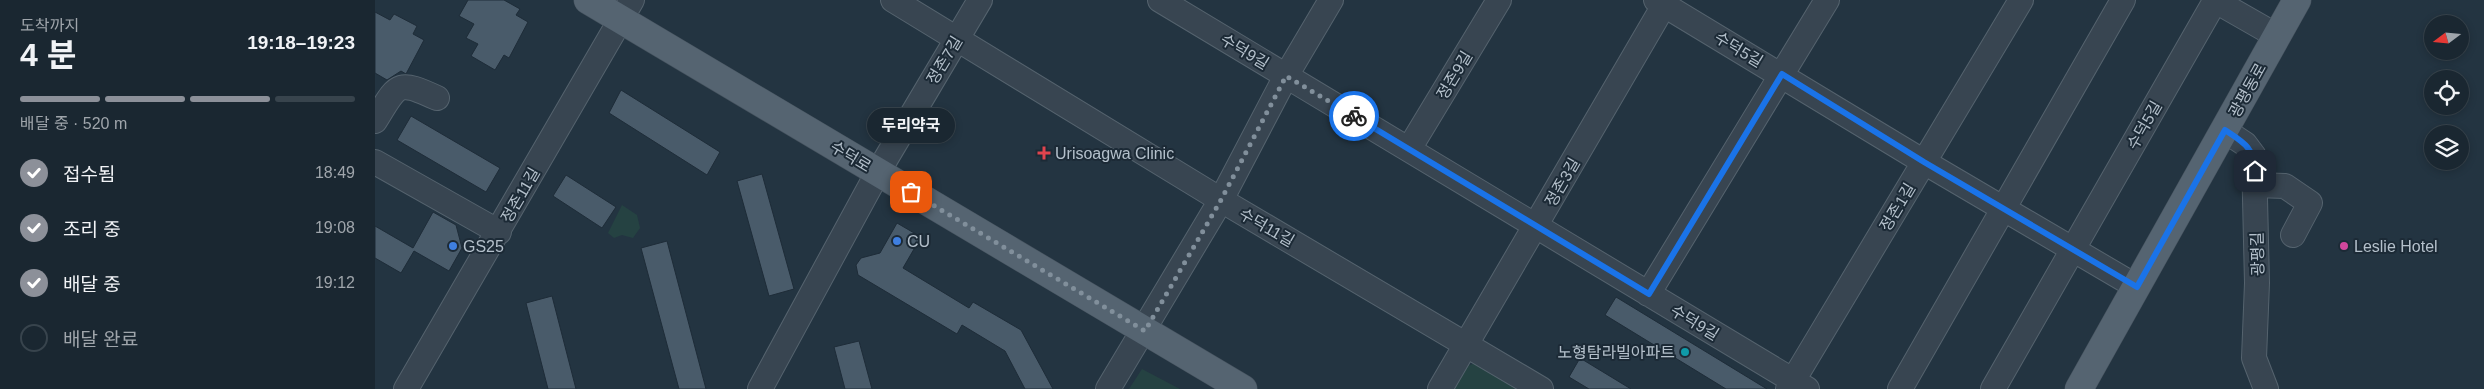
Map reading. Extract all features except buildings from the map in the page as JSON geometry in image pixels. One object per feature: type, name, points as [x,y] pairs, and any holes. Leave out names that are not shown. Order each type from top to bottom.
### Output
[{"type":"main road","name":"수덕로","points":[[588,0],[627,10],[878,172],[1243,389]]},
{"type":"main road","name":"광평동로","points":[[2079,389],[2297,0]]},
{"type":"street","name":"수덕11길","points":[[893,0],[1221,200],[1541,389]]},
{"type":"street","name":"정존7길","points":[[760,389],[878,172],[980,0]]},
{"type":"street","name":"수덕9길","points":[[1160,0],[1649,294],[1796,386]]},
{"type":"street","points":[[1108,389],[1145,331],[1221,200],[1286,76],[1331,0]]},
{"type":"street","name":"정존9길","points":[[1409,150],[1499,0]]},
{"type":"street","points":[[1649,294],[1827,0]]},
{"type":"street","name":"정존1길","points":[[1796,386],[1924,162],[2021,0]]},
{"type":"street","points":[[1901,389],[2005,210],[2123,0]]},
{"type":"street","points":[[2214,0],[2277,36]]},
{"type":"street","name":"수덕5길","points":[[2072,249],[2214,0]]},
{"type":"street","name":"수덕5길","points":[[1662,2],[1924,162],[2137,287]]},
{"type":"street","name":"정존3길","points":[[1440,389],[1536,226],[1662,2]]},
{"type":"street","name":"정존11길","points":[[406,389],[627,10]]},
{"type":"street","points":[[375,121],[393,92],[402,86],[411,86],[437,98]]},
{"type":"street","name":"광평길","points":[[2225,130],[2245,144],[2255,156],[2257,282],[2254,358],[2266,389]]},
{"type":"street","points":[[375,162],[499,232]]},
{"type":"street","points":[[2255,185],[2285,186],[2310,203],[2293,235]]},
{"type":"street","points":[[1993,389],[2072,249]]},
{"type":"green space","points":[[622,205],[637,215],[640,228],[633,238],[622,235],[614,238],[608,233]]},
{"type":"green space","points":[[1478,362],[1523,389],[1452,389],[1465,367]]},
{"type":"green space","points":[[1142,369],[1180,389],[1129,389]]},
{"type":"way so far","points":[[911,192],[1145,331],[1221,200],[1286,76],[1354,116]]},
{"type":"place","name":"Urisoagwa Clinic","points":[[1044,153]]},
{"type":"place","name":"두리약국","points":[[911,192]]},
{"type":"place","name":"CU","points":[[897,241]]},
{"type":"place","name":"GS25","points":[[453,246]]},
{"type":"place","name":"Leslie Hotel","points":[[2344,246]]},
{"type":"place","name":"노형탐라빌아파트","points":[[1685,352]]},
{"type":"route","points":[[1354,116],[1649,294],[1782,74],[1924,162],[2137,287],[2225,130],[2245,144],[2255,156],[2255,171]]}]
